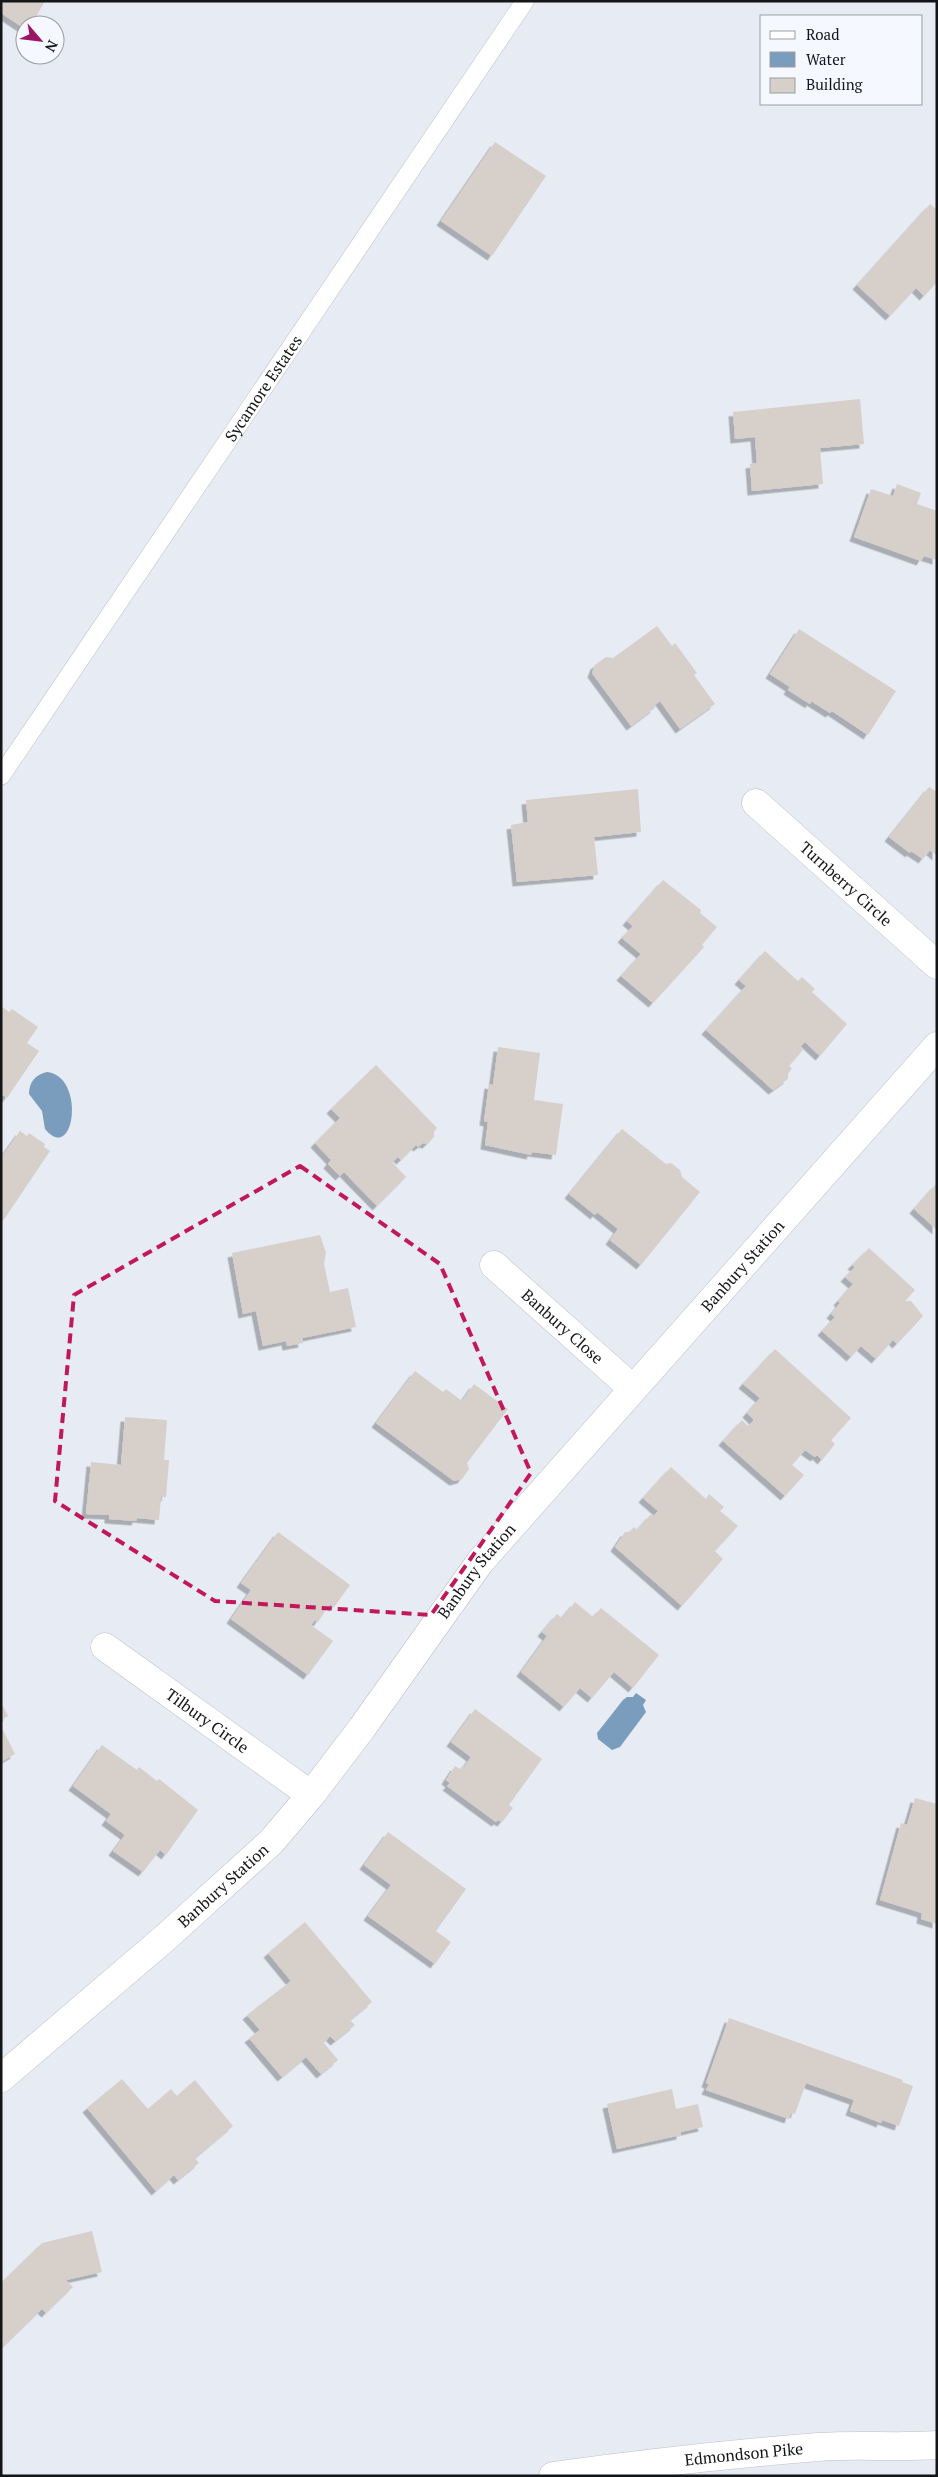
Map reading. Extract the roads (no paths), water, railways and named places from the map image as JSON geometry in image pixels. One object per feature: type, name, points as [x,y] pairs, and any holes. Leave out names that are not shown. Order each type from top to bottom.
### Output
[{"type":"street","name":"Turnberry Circle","points":[[756,803],[937,965]]},
{"type":"street","name":"Banbury Station","points":[[1,2078],[246,1867],[271,1842],[311,1795],[362,1728],[480,1562],[937,1046]]},
{"type":"street","name":"Banbury Close","points":[[494,1265],[633,1389]]},
{"type":"street","name":"Tilbury Circle","points":[[104,1647],[311,1795]]},
{"type":"street","name":"Edmondson Pike","points":[[552,2476],[638,2464],[821,2447],[901,2448],[937,2445]]},
{"type":"lane","name":"Sycamore Estates","points":[[1,776],[525,1]]},
{"type":"water","points":[[47,1072],[59,1077],[67,1088],[71,1101],[72,1116],[69,1128],[63,1136],[55,1137],[45,1129],[42,1111],[29,1094],[30,1086],[34,1080],[39,1075]]},
{"type":"water","points":[[636,1693],[646,1700],[643,1705],[646,1712],[620,1747],[612,1750],[598,1739],[597,1733],[623,1700],[627,1697],[633,1697]]}]
